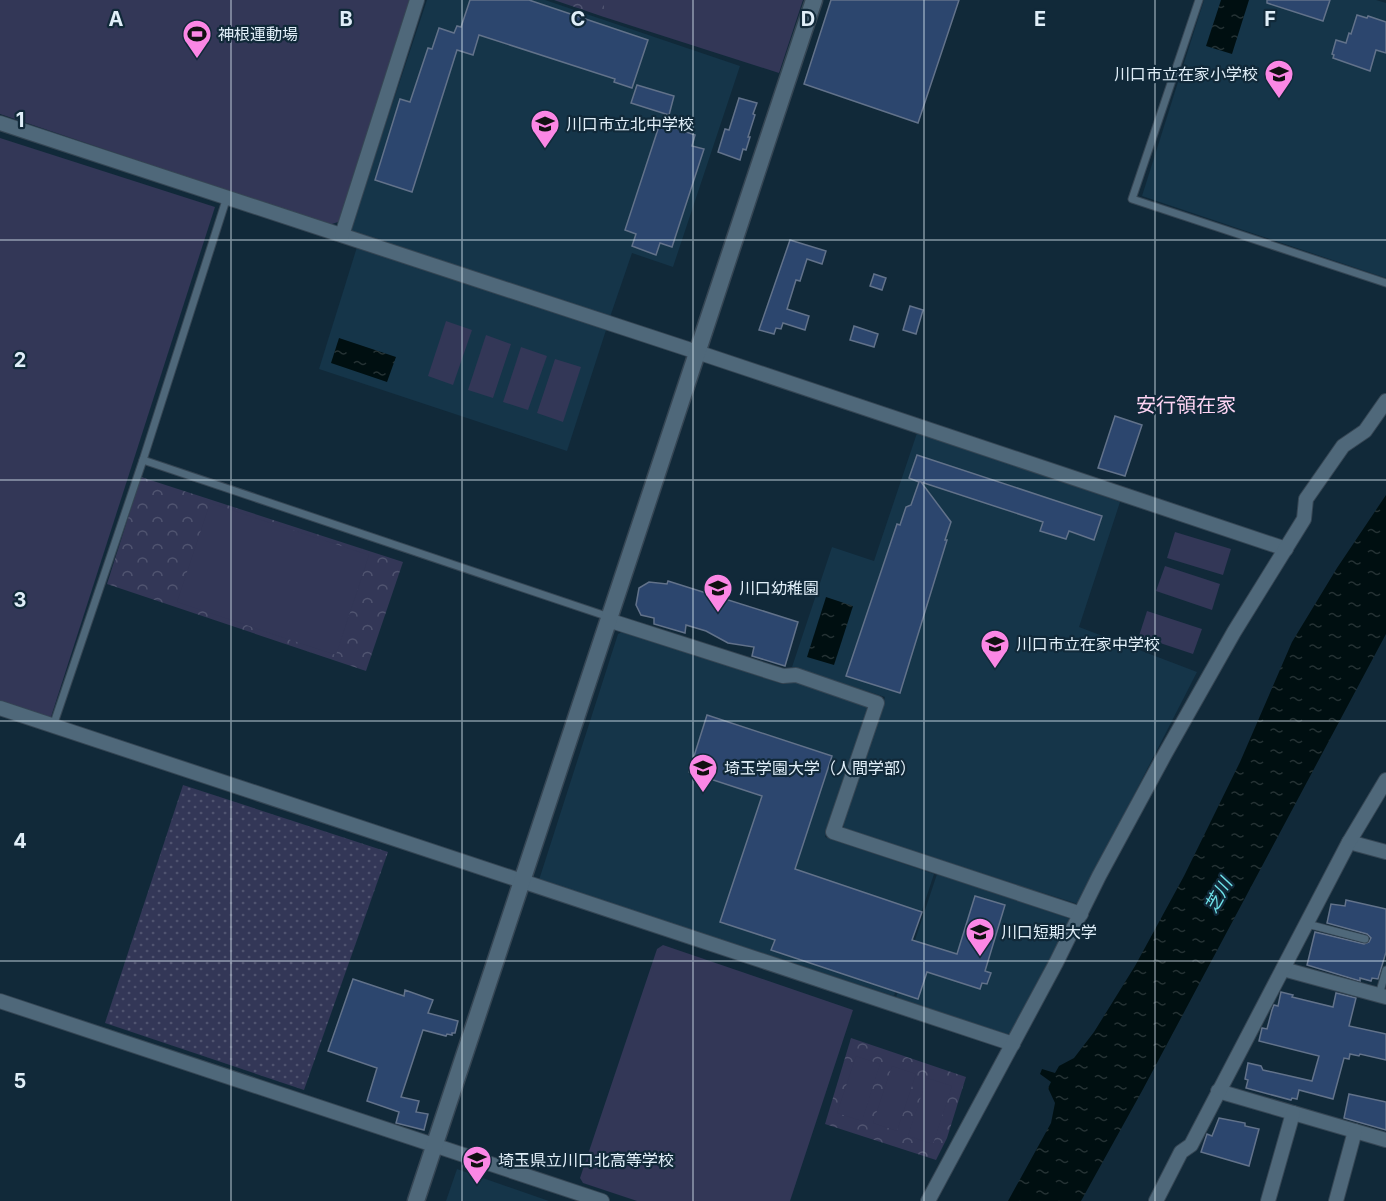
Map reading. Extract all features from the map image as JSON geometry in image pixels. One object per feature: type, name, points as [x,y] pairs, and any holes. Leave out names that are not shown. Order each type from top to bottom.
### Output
[{"type":"street","points":[[342,235],[417,0]]},
{"type":"street","points":[[416,1201],[814,0]]},
{"type":"street","points":[[0,123],[1286,549]]},
{"type":"street","points":[[928,1201],[1013,1044],[1099,876],[1188,713],[1234,632],[1305,519],[1306,499],[1343,446],[1365,432],[1386,401]]},
{"type":"street","points":[[608,619],[783,676],[796,675],[877,703],[833,832],[1081,914]]},
{"type":"street","points":[[0,708],[1013,1044]]},
{"type":"street","points":[[1156,1201],[1181,1152],[1191,1145],[1349,842],[1386,780]]},
{"type":"street","points":[[1349,842],[1386,852]]},
{"type":"street","points":[[1283,969],[1383,996]]},
{"type":"street","points":[[0,1001],[602,1201]]},
{"type":"street","points":[[1218,1090],[1386,1140]]},
{"type":"street","points":[[1268,1201],[1293,1113]]},
{"type":"street","points":[[1336,1201],[1355,1131]]},
{"type":"lane","points":[[1199,0],[1132,199],[1386,283]]},
{"type":"lane","points":[[53,726],[143,460],[227,197]]},
{"type":"lane","points":[[143,460],[608,619]]},
{"type":"lane","points":[[1307,924],[1365,939]]},
{"type":"lane","points":[[1383,996],[1386,970]]},
{"type":"shaded area","name":"川口市立北中学校","points":[[427,0],[545,0],[740,66],[673,267],[632,253],[610,317],[350,231]]},
{"type":"shaded area","name":"川口市立在家小学校","points":[[1204,0],[1376,0],[1386,3],[1386,278],[1142,196]]},
{"type":"shaded area","points":[[357,247],[606,330],[567,451],[319,369]]},
{"type":"shaded area","name":"川口市立在家中学校","points":[[917,433],[1120,502],[1079,627],[1197,672],[1078,904],[844,829],[843,822],[885,697],[792,667],[832,547],[874,561]]},
{"type":"shaded area","name":"埼玉学園大学（人間学部）","points":[[624,631],[782,684],[794,682],[869,707],[825,837],[934,874],[894,996],[539,880],[618,634]]},
{"type":"shaded area","name":"川口短期大学","points":[[937,874],[1071,919],[1009,1035],[896,997]]},
{"type":"shaded area","name":"埼玉県立川口北高等学校","points":[[457,1169],[549,1201],[446,1201]]},
{"type":"green space","name":"神根運動場","points":[[0,0],[410,0],[411,3],[344,220],[329,225],[0,114]]},
{"type":"green space","points":[[554,0],[604,0],[604,17]]},
{"type":"green space","points":[[604,0],[803,0],[779,73],[604,17]]},
{"type":"green space","points":[[0,138],[215,207],[50,720],[0,703]]},
{"type":"green space","points":[[446,321],[472,330],[453,385],[428,376]]},
{"type":"green space","points":[[486,335],[511,344],[493,398],[468,390]]},
{"type":"green space","points":[[521,347],[547,356],[528,410],[503,402]]},
{"type":"green space","points":[[555,359],[581,367],[563,422],[537,413]]},
{"type":"green space","points":[[141,477],[403,562],[366,671],[107,584]]},
{"type":"green space","points":[[210,503],[369,555],[336,655],[177,602]]},
{"type":"green space","points":[[1175,532],[1231,549],[1223,575],[1167,558]]},
{"type":"green space","points":[[1165,566],[1220,584],[1212,610],[1156,591]]},
{"type":"green space","points":[[1147,611],[1202,629],[1193,654],[1139,636]]},
{"type":"green space","points":[[183,785],[388,852],[304,1090],[105,1023]]},
{"type":"green space","points":[[663,945],[853,1010],[790,1201],[637,1201],[583,1183],[580,1178],[657,949]]},
{"type":"green space","points":[[851,1038],[966,1077],[947,1138],[936,1160],[825,1124]]},
{"type":"green space","points":[[856,1056],[880,1064],[862,1121],[837,1113]]},
{"type":"green space","points":[[892,1066],[916,1074],[897,1131],[873,1123]]},
{"type":"green space","points":[[927,1078],[952,1086],[933,1144],[908,1136]]},
{"type":"water","points":[[1221,0],[1249,0],[1232,54],[1206,46]]},
{"type":"water","points":[[339,338],[396,357],[387,382],[331,363]]},
{"type":"water","name":"芝川","points":[[1386,495],[1386,634],[1142,1091],[1081,1201],[1008,1201],[1051,1123],[1055,1103],[1048,1088],[1051,1082],[1040,1074],[1042,1069],[1055,1073],[1059,1066],[1074,1058],[1094,1032],[1135,966],[1184,876],[1240,762],[1292,642],[1337,568]]},
{"type":"water","points":[[826,597],[853,606],[834,665],[807,657]]},
{"type":"building","points":[[470,0],[529,0],[648,40],[632,88],[614,82],[615,79],[479,35],[473,55],[457,50],[412,192],[375,180],[400,99],[410,102],[428,48],[432,49],[439,28],[454,33],[457,26],[461,27]]},
{"type":"building","points":[[831,0],[959,0],[918,123],[804,84]]},
{"type":"building","points":[[1267,0],[1330,0],[1323,21],[1267,3]]},
{"type":"building","points":[[1357,15],[1386,22],[1386,53],[1376,50],[1370,71],[1333,58],[1332,54],[1336,40],[1346,43]]},
{"type":"building","points":[[637,85],[674,96],[669,115],[631,103]]},
{"type":"building","points":[[739,98],[757,103],[748,137],[750,137],[740,160],[718,152],[725,129],[729,130]]},
{"type":"building","points":[[660,123],[695,135],[692,146],[704,149],[672,247],[660,243],[656,255],[632,246],[636,234],[625,230]]},
{"type":"building","points":[[790,240],[826,251],[822,264],[807,259],[800,281],[796,280],[787,309],[809,316],[805,330],[783,323],[781,329],[776,328],[774,334],[759,330]]},
{"type":"building","points":[[874,274],[886,278],[882,290],[870,286]]},
{"type":"building","points":[[910,306],[923,310],[916,334],[903,330]]},
{"type":"building","points":[[854,326],[878,334],[874,347],[850,340]]},
{"type":"building","points":[[1115,416],[1142,425],[1125,476],[1098,468]]},
{"type":"building","points":[[917,455],[1102,516],[1094,540],[1069,531],[1066,539],[1040,531],[1043,522],[921,482],[951,522],[900,693],[846,676],[897,524],[900,525],[906,507],[911,505],[919,482],[909,478]]},
{"type":"building","points":[[668,581],[798,622],[785,666],[752,656],[754,647],[728,643],[706,631],[686,625],[685,633],[654,624],[654,618],[641,615],[636,605],[639,588],[649,582],[667,584]]},
{"type":"building","points":[[707,715],[832,756],[795,869],[922,912],[912,940],[957,954],[975,896],[1005,905],[985,971],[991,973],[987,984],[982,983],[980,989],[927,972],[918,999],[771,950],[775,940],[720,922],[762,796],[689,772]]},
{"type":"building","points":[[1346,900],[1386,909],[1386,952],[1378,979],[1372,978],[1371,981],[1360,978],[1360,981],[1307,965],[1315,932],[1364,944],[1369,942],[1371,938],[1367,934],[1327,923],[1331,904],[1345,906]]},
{"type":"building","points":[[353,979],[404,996],[405,990],[433,1000],[428,1013],[458,1021],[455,1033],[452,1035],[447,1034],[446,1036],[423,1030],[401,1097],[419,1101],[416,1112],[428,1114],[424,1130],[396,1123],[399,1112],[367,1101],[377,1068],[328,1051]]},
{"type":"building","points":[[1281,992],[1333,1007],[1336,993],[1356,998],[1349,1026],[1386,1034],[1386,1060],[1360,1054],[1359,1056],[1350,1054],[1349,1059],[1344,1058],[1333,1099],[1299,1090],[1297,1099],[1292,1098],[1291,1100],[1246,1088],[1248,1063],[1261,1066],[1263,1070],[1312,1081],[1319,1056],[1259,1041],[1262,1028],[1267,1029],[1274,1005],[1278,1006]]},
{"type":"building","points":[[1349,1094],[1386,1102],[1386,1130],[1344,1118]]},
{"type":"building","points":[[1219,1118],[1245,1123],[1245,1126],[1259,1129],[1249,1166],[1201,1152],[1207,1134],[1212,1136]]},
{"type":"place","name":"神根運動場","points":[[197,60]]},
{"type":"place","name":"川口市立在家小学校","points":[[1279,100]]},
{"type":"place","name":"川口市立北中学校","points":[[545,150]]},
{"type":"place","name":"川口幼稚園","points":[[718,614]]},
{"type":"place","name":"川口市立在家中学校","points":[[995,670]]},
{"type":"place","name":"埼玉学園大学（人間学部）","points":[[703,794]]},
{"type":"place","name":"川口短期大学","points":[[980,958]]},
{"type":"place","name":"埼玉県立川口北高等学校","points":[[477,1186]]},
{"type":"district","name":"安行領在家","points":[[1186,405]]}]
